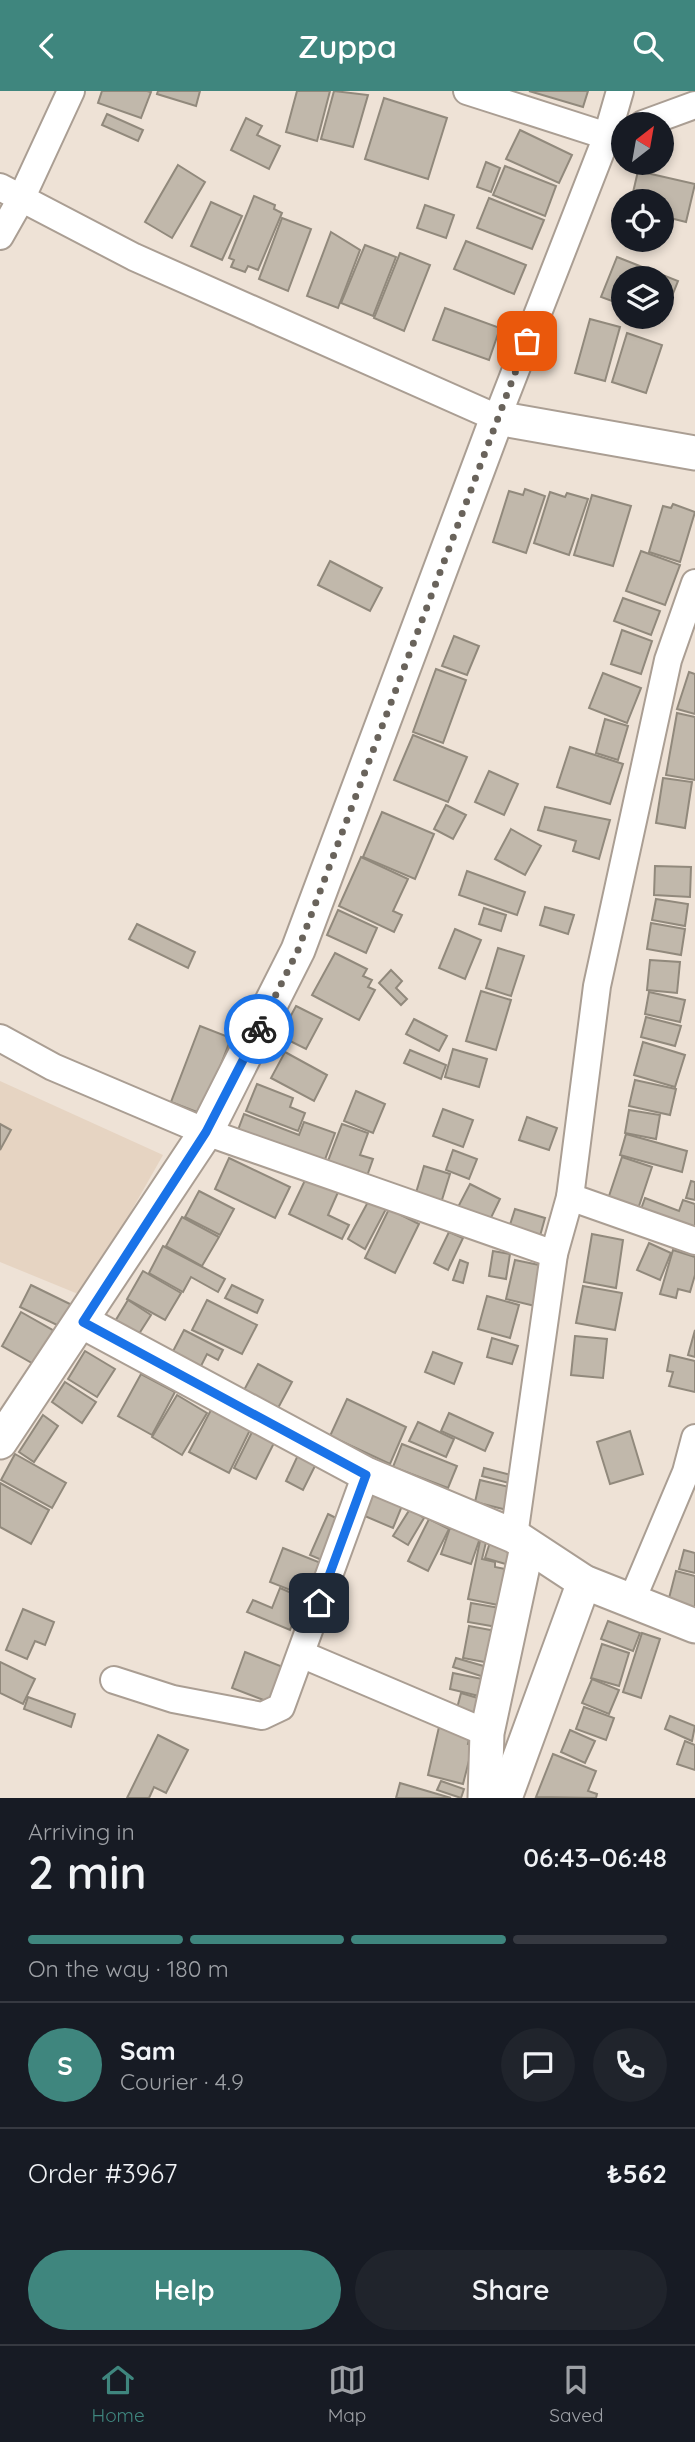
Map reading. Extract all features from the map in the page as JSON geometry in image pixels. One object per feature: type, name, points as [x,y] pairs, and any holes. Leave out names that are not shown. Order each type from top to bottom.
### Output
[{"type":"street","points":[[0,236],[11,193],[71,91]]},
{"type":"street","points":[[467,91],[611,132]]},
{"type":"street","points":[[618,112],[620,91]]},
{"type":"street","points":[[674,113],[695,105]]},
{"type":"street","points":[[0,1442],[83,1322],[206,1132],[298,950],[497,418],[611,143]]},
{"type":"street","points":[[11,193],[134,257],[497,418],[695,453]]},
{"type":"street","points":[[485,1798],[487,1733],[520,1541],[554,1254],[570,1197],[597,986],[668,660],[695,583]]},
{"type":"street","points":[[0,1038],[53,1067],[206,1132],[554,1254]]},
{"type":"street","points":[[570,1197],[695,1241]]},
{"type":"street","points":[[83,1322],[366,1475],[520,1541],[584,1582],[695,1626]]},
{"type":"street","points":[[632,1600],[686,1472],[695,1438]]},
{"type":"street","points":[[114,1680],[173,1699],[262,1716],[281,1707],[366,1475]]},
{"type":"street","points":[[505,1798],[584,1582]]},
{"type":"street","points":[[301,1654],[487,1733]]},
{"type":"shaded area","points":[[0,1081],[163,1155],[83,1296],[0,1262]]},
{"type":"building","points":[[102,91],[151,92],[141,118],[98,103]]},
{"type":"building","points":[[158,91],[200,91],[196,106],[157,94]]},
{"type":"building","points":[[297,91],[330,91],[317,141],[286,132]]},
{"type":"building","points":[[334,91],[368,95],[353,147],[321,139]]},
{"type":"building","points":[[529,91],[588,91],[583,107]]},
{"type":"building","points":[[384,98],[447,118],[428,179],[365,159]]},
{"type":"building","points":[[107,114],[143,130],[138,141],[102,125]]},
{"type":"building","points":[[246,118],[262,126],[257,135],[280,146],[269,169],[231,150]]},
{"type":"building","points":[[520,130],[572,155],[559,183],[506,159]]},
{"type":"building","points":[[486,162],[500,168],[491,192],[477,187]]},
{"type":"building","points":[[178,165],[205,182],[172,238],[145,222]]},
{"type":"building","points":[[505,166],[556,186],[545,216],[493,195]]},
{"type":"building","points":[[637,175],[656,175],[695,184],[686,222],[674,219],[674,189],[634,189]]},
{"type":"building","points":[[254,196],[275,205],[274,209],[282,213],[258,270],[248,266],[245,272],[231,267],[234,260],[229,258]]},
{"type":"building","points":[[489,198],[544,220],[532,249],[477,228]]},
{"type":"building","points":[[211,202],[242,216],[222,260],[191,246]]},
{"type":"building","points":[[425,205],[454,215],[446,238],[417,228]]},
{"type":"building","points":[[282,218],[311,229],[288,291],[259,279]]},
{"type":"building","points":[[331,232],[360,250],[338,308],[307,296]]},
{"type":"building","points":[[466,241],[526,265],[514,294],[454,269]]},
{"type":"building","points":[[365,245],[396,257],[373,316],[341,303]]},
{"type":"building","points":[[400,253],[430,265],[404,331],[374,318]]},
{"type":"building","points":[[617,257],[640,266],[613,266]]},
{"type":"building","points":[[611,272],[611,301],[601,297]]},
{"type":"building","points":[[445,308],[500,328],[489,360],[433,340]]},
{"type":"building","points":[[590,319],[611,325],[611,329],[619,329],[605,381],[575,373]]},
{"type":"building","points":[[627,333],[662,345],[646,393],[612,382]]},
{"type":"building","points":[[525,489],[545,496],[526,553],[493,542],[509,491],[523,495]]},
{"type":"building","points":[[550,492],[565,497],[567,493],[588,499],[569,555],[534,543]]},
{"type":"building","points":[[592,495],[631,506],[613,566],[574,555]]},
{"type":"building","points":[[673,504],[695,512],[680,562],[649,552],[663,506],[671,508]]},
{"type":"building","points":[[641,551],[680,565],[665,605],[626,591]]},
{"type":"building","points":[[330,561],[382,588],[370,611],[318,585]]},
{"type":"building","points":[[623,598],[660,611],[651,635],[614,621]]},
{"type":"building","points":[[622,630],[652,641],[641,674],[611,664]]},
{"type":"building","points":[[454,636],[479,646],[467,675],[442,666]]},
{"type":"building","points":[[436,669],[466,680],[443,743],[413,732]]},
{"type":"building","points":[[689,672],[695,674],[695,714],[677,709]]},
{"type":"building","points":[[603,673],[641,688],[627,723],[589,708]]},
{"type":"building","points":[[677,713],[695,717],[695,780],[666,775]]},
{"type":"building","points":[[605,719],[628,726],[618,760],[596,753]]},
{"type":"building","points":[[413,735],[467,757],[448,802],[394,780]]},
{"type":"building","points":[[570,747],[623,764],[610,804],[557,787]]},
{"type":"building","points":[[489,771],[518,784],[504,815],[475,802]]},
{"type":"building","points":[[663,778],[692,782],[685,828],[656,823]]},
{"type":"building","points":[[446,805],[466,815],[453,839],[434,829]]},
{"type":"building","points":[[545,807],[610,820],[599,859],[573,851],[576,841],[538,830]]},
{"type":"building","points":[[382,812],[434,834],[415,879],[363,857]]},
{"type":"building","points":[[511,829],[541,846],[525,875],[495,859]]},
{"type":"building","points":[[361,857],[408,879],[393,911],[402,915],[394,932],[339,906]]},
{"type":"building","points":[[655,866],[691,867],[690,897],[654,895]]},
{"type":"building","points":[[467,871],[525,892],[517,915],[459,895]]},
{"type":"building","points":[[656,899],[688,904],[685,926],[652,920]]},
{"type":"building","points":[[545,907],[574,915],[568,934],[540,925]]},
{"type":"building","points":[[484,908],[506,915],[501,931],[479,924]]},
{"type":"building","points":[[338,910],[377,928],[366,953],[327,935]]},
{"type":"building","points":[[651,923],[685,929],[681,955],[647,949]]},
{"type":"building","points":[[137,924],[195,952],[188,968],[129,939]]},
{"type":"building","points":[[455,929],[481,940],[465,979],[439,968]]},
{"type":"building","points":[[498,948],[524,956],[511,996],[486,988]]},
{"type":"building","points":[[335,953],[367,969],[363,976],[372,980],[368,987],[375,990],[359,1020],[312,995]]},
{"type":"building","points":[[650,960],[680,962],[677,993],[647,990]]},
{"type":"building","points":[[391,970],[402,981],[396,988],[407,999],[401,1005],[379,983]]},
{"type":"building","points":[[481,991],[511,1000],[496,1050],[466,1041]]},
{"type":"building","points":[[649,992],[685,1000],[680,1022],[645,1014]]},
{"type":"building","points":[[296,1006],[322,1019],[306,1049],[280,1036]]},
{"type":"building","points":[[646,1017],[681,1026],[675,1046],[641,1037]]},
{"type":"building","points":[[414,1019],[447,1036],[439,1051],[406,1034]]},
{"type":"building","points":[[200,1026],[231,1038],[202,1114],[171,1102]]},
{"type":"building","points":[[643,1042],[685,1055],[675,1087],[634,1075]]},
{"type":"building","points":[[453,1049],[487,1059],[479,1087],[445,1077]]},
{"type":"building","points":[[410,1050],[446,1065],[441,1079],[404,1063]]},
{"type":"building","points":[[285,1052],[327,1075],[314,1101],[271,1078]]},
{"type":"building","points":[[635,1080],[676,1089],[670,1115],[629,1106]]},
{"type":"building","points":[[257,1084],[293,1098],[290,1107],[305,1113],[298,1131],[246,1111]]},
{"type":"building","points":[[356,1091],[385,1104],[373,1133],[344,1121]]},
{"type":"building","points":[[443,1109],[473,1120],[463,1147],[433,1136]]},
{"type":"building","points":[[629,1110],[660,1115],[656,1139],[625,1133]]},
{"type":"building","points":[[244,1114],[299,1135],[304,1122],[335,1133],[324,1162],[238,1130]]},
{"type":"building","points":[[527,1117],[557,1128],[549,1150],[519,1140]]},
{"type":"building","points":[[0,1124],[11,1130],[0,1150]]},
{"type":"building","points":[[342,1124],[368,1133],[360,1155],[373,1159],[367,1176],[328,1161]]},
{"type":"building","points":[[626,1134],[687,1151],[682,1172],[620,1155]]},
{"type":"building","points":[[453,1150],[477,1159],[469,1179],[446,1170]]},
{"type":"building","points":[[622,1157],[652,1167],[637,1212],[607,1202]]},
{"type":"building","points":[[229,1158],[290,1187],[275,1218],[215,1189]]},
{"type":"building","points":[[424,1166],[450,1174],[441,1203],[415,1196]]},
{"type":"building","points":[[307,1176],[339,1190],[328,1215],[349,1225],[342,1239],[289,1214]]},
{"type":"building","points":[[691,1181],[695,1182],[695,1200],[686,1198]]},
{"type":"building","points":[[470,1184],[500,1199],[488,1224],[457,1209]]},
{"type":"building","points":[[199,1191],[234,1209],[220,1235],[185,1217]]},
{"type":"building","points":[[645,1198],[679,1211],[683,1200],[695,1204],[695,1233],[640,1212]]},
{"type":"building","points":[[369,1200],[386,1209],[365,1249],[348,1239]]},
{"type":"building","points":[[389,1209],[419,1224],[395,1273],[365,1258]]},
{"type":"building","points":[[515,1209],[545,1218],[540,1236],[509,1228]]},
{"type":"building","points":[[182,1217],[219,1237],[202,1266],[166,1246]]},
{"type":"building","points":[[449,1232],[463,1238],[448,1270],[434,1263]]},
{"type":"building","points":[[592,1234],[623,1240],[616,1288],[584,1282]]},
{"type":"building","points":[[649,1243],[671,1253],[660,1280],[637,1270]]},
{"type":"building","points":[[163,1246],[225,1279],[218,1292],[191,1277],[183,1292],[149,1273]]},
{"type":"building","points":[[673,1250],[695,1257],[695,1275],[690,1292],[678,1289],[676,1298],[660,1294]]},
{"type":"building","points":[[493,1251],[510,1254],[506,1279],[489,1276]]},
{"type":"building","points":[[460,1260],[468,1263],[463,1283],[453,1280]]},
{"type":"building","points":[[515,1260],[544,1266],[535,1306],[506,1299]]},
{"type":"building","points":[[143,1271],[181,1293],[165,1320],[127,1299]]},
{"type":"building","points":[[31,1285],[72,1305],[61,1327],[20,1307]]},
{"type":"building","points":[[232,1285],[263,1300],[257,1313],[225,1298]]},
{"type":"building","points":[[583,1286],[622,1293],[615,1330],[576,1323]]},
{"type":"building","points":[[487,1296],[519,1305],[510,1338],[478,1329]]},
{"type":"building","points":[[128,1300],[151,1315],[137,1337],[114,1323]]},
{"type":"building","points":[[207,1300],[257,1325],[242,1354],[192,1330]]},
{"type":"building","points":[[21,1312],[56,1332],[37,1366],[2,1346]]},
{"type":"building","points":[[184,1330],[223,1350],[218,1360],[207,1354],[199,1370],[171,1355]]},
{"type":"building","points":[[695,1330],[695,1357],[688,1355]]},
{"type":"building","points":[[575,1336],[607,1339],[603,1378],[571,1375]]},
{"type":"building","points":[[492,1338],[518,1346],[512,1364],[487,1357]]},
{"type":"building","points":[[85,1351],[115,1369],[97,1397],[68,1379]]},
{"type":"building","points":[[433,1352],[462,1363],[454,1384],[425,1372]]},
{"type":"building","points":[[670,1355],[695,1361],[695,1392],[669,1386],[673,1372],[667,1371]]},
{"type":"building","points":[[258,1364],[292,1382],[277,1410],[243,1392]]},
{"type":"building","points":[[141,1374],[175,1392],[152,1435],[118,1416]]},
{"type":"building","points":[[65,1382],[96,1402],[82,1423],[52,1402]]},
{"type":"building","points":[[177,1395],[207,1413],[182,1455],[152,1437]]},
{"type":"building","points":[[347,1399],[406,1427],[390,1464],[330,1436]]},
{"type":"building","points":[[212,1408],[251,1428],[229,1473],[189,1452]]},
{"type":"building","points":[[449,1413],[493,1433],[485,1451],[441,1431]]},
{"type":"building","points":[[43,1415],[58,1426],[34,1462],[19,1452]]},
{"type":"building","points":[[418,1422],[454,1439],[446,1457],[409,1441]]},
{"type":"building","points":[[254,1428],[276,1439],[256,1479],[234,1468]]},
{"type":"building","points":[[630,1431],[643,1474],[610,1484],[597,1442]]},
{"type":"building","points":[[402,1444],[457,1466],[448,1488],[393,1467]]},
{"type":"building","points":[[15,1454],[66,1483],[52,1508],[1,1480]]},
{"type":"building","points":[[298,1455],[316,1464],[303,1490],[286,1481]]},
{"type":"building","points":[[484,1468],[515,1476],[513,1484],[482,1476]]},
{"type":"building","points":[[480,1480],[513,1488],[507,1510],[475,1502]]},
{"type":"building","points":[[0,1483],[49,1510],[31,1544],[0,1527]]},
{"type":"building","points":[[371,1487],[404,1501],[393,1528],[360,1514]]},
{"type":"building","points":[[410,1509],[424,1518],[408,1545],[393,1536]]},
{"type":"building","points":[[328,1514],[342,1521],[324,1561],[310,1555]]},
{"type":"building","points":[[429,1519],[449,1529],[428,1571],[408,1561]]},
{"type":"building","points":[[450,1528],[480,1538],[471,1564],[441,1554]]},
{"type":"building","points":[[481,1536],[487,1538],[482,1559],[495,1562],[495,1567],[510,1570],[503,1606],[468,1599]]},
{"type":"building","points":[[491,1539],[514,1546],[509,1565],[485,1558]]},
{"type":"building","points":[[283,1548],[321,1563],[308,1597],[270,1582]]},
{"type":"building","points":[[684,1550],[695,1553],[695,1573],[679,1569]]},
{"type":"building","points":[[676,1571],[695,1576],[695,1609],[668,1602]]},
{"type":"building","points":[[280,1588],[303,1598],[290,1630],[247,1612],[253,1600],[272,1608]]},
{"type":"building","points":[[471,1603],[500,1608],[497,1627],[468,1622]]},
{"type":"building","points":[[23,1609],[54,1622],[45,1645],[35,1641],[27,1659],[6,1650]]},
{"type":"building","points":[[608,1621],[640,1633],[633,1651],[601,1639]]},
{"type":"building","points":[[469,1626],[496,1631],[490,1663],[463,1658]]},
{"type":"building","points":[[642,1633],[660,1639],[641,1698],[623,1692]]},
{"type":"building","points":[[602,1644],[629,1653],[619,1686],[591,1678]]},
{"type":"building","points":[[245,1652],[288,1669],[274,1704],[232,1688]]},
{"type":"building","points":[[456,1658],[487,1667],[484,1677],[453,1667]]},
{"type":"building","points":[[0,1662],[35,1679],[23,1704],[0,1693]]},
{"type":"building","points":[[453,1673],[487,1680],[483,1697],[450,1689]]},
{"type":"building","points":[[592,1679],[619,1690],[609,1714],[582,1703]]},
{"type":"building","points":[[461,1693],[481,1699],[476,1718],[456,1712]]},
{"type":"building","points":[[28,1697],[75,1714],[71,1727],[24,1709]]},
{"type":"building","points":[[584,1707],[614,1718],[606,1740],[576,1729]]},
{"type":"building","points":[[670,1716],[695,1726],[692,1741],[665,1729]]},
{"type":"building","points":[[439,1727],[470,1734],[468,1744],[473,1745],[463,1784],[428,1775]]},
{"type":"building","points":[[570,1730],[595,1741],[585,1763],[561,1752]]},
{"type":"building","points":[[158,1735],[188,1750],[166,1793],[154,1787],[149,1798],[127,1798]]},
{"type":"building","points":[[685,1741],[695,1745],[695,1770],[677,1764]]},
{"type":"building","points":[[553,1754],[596,1771],[588,1791],[597,1794],[596,1798],[536,1797]]},
{"type":"building","points":[[441,1781],[464,1789],[461,1798],[437,1790]]},
{"type":"building","points":[[400,1783],[451,1798],[396,1798]]},
{"type":"way so far","points":[[259,1029],[298,950],[527,341]]},
{"type":"route","points":[[259,1029],[206,1132],[83,1322],[366,1475],[319,1603]]}]
